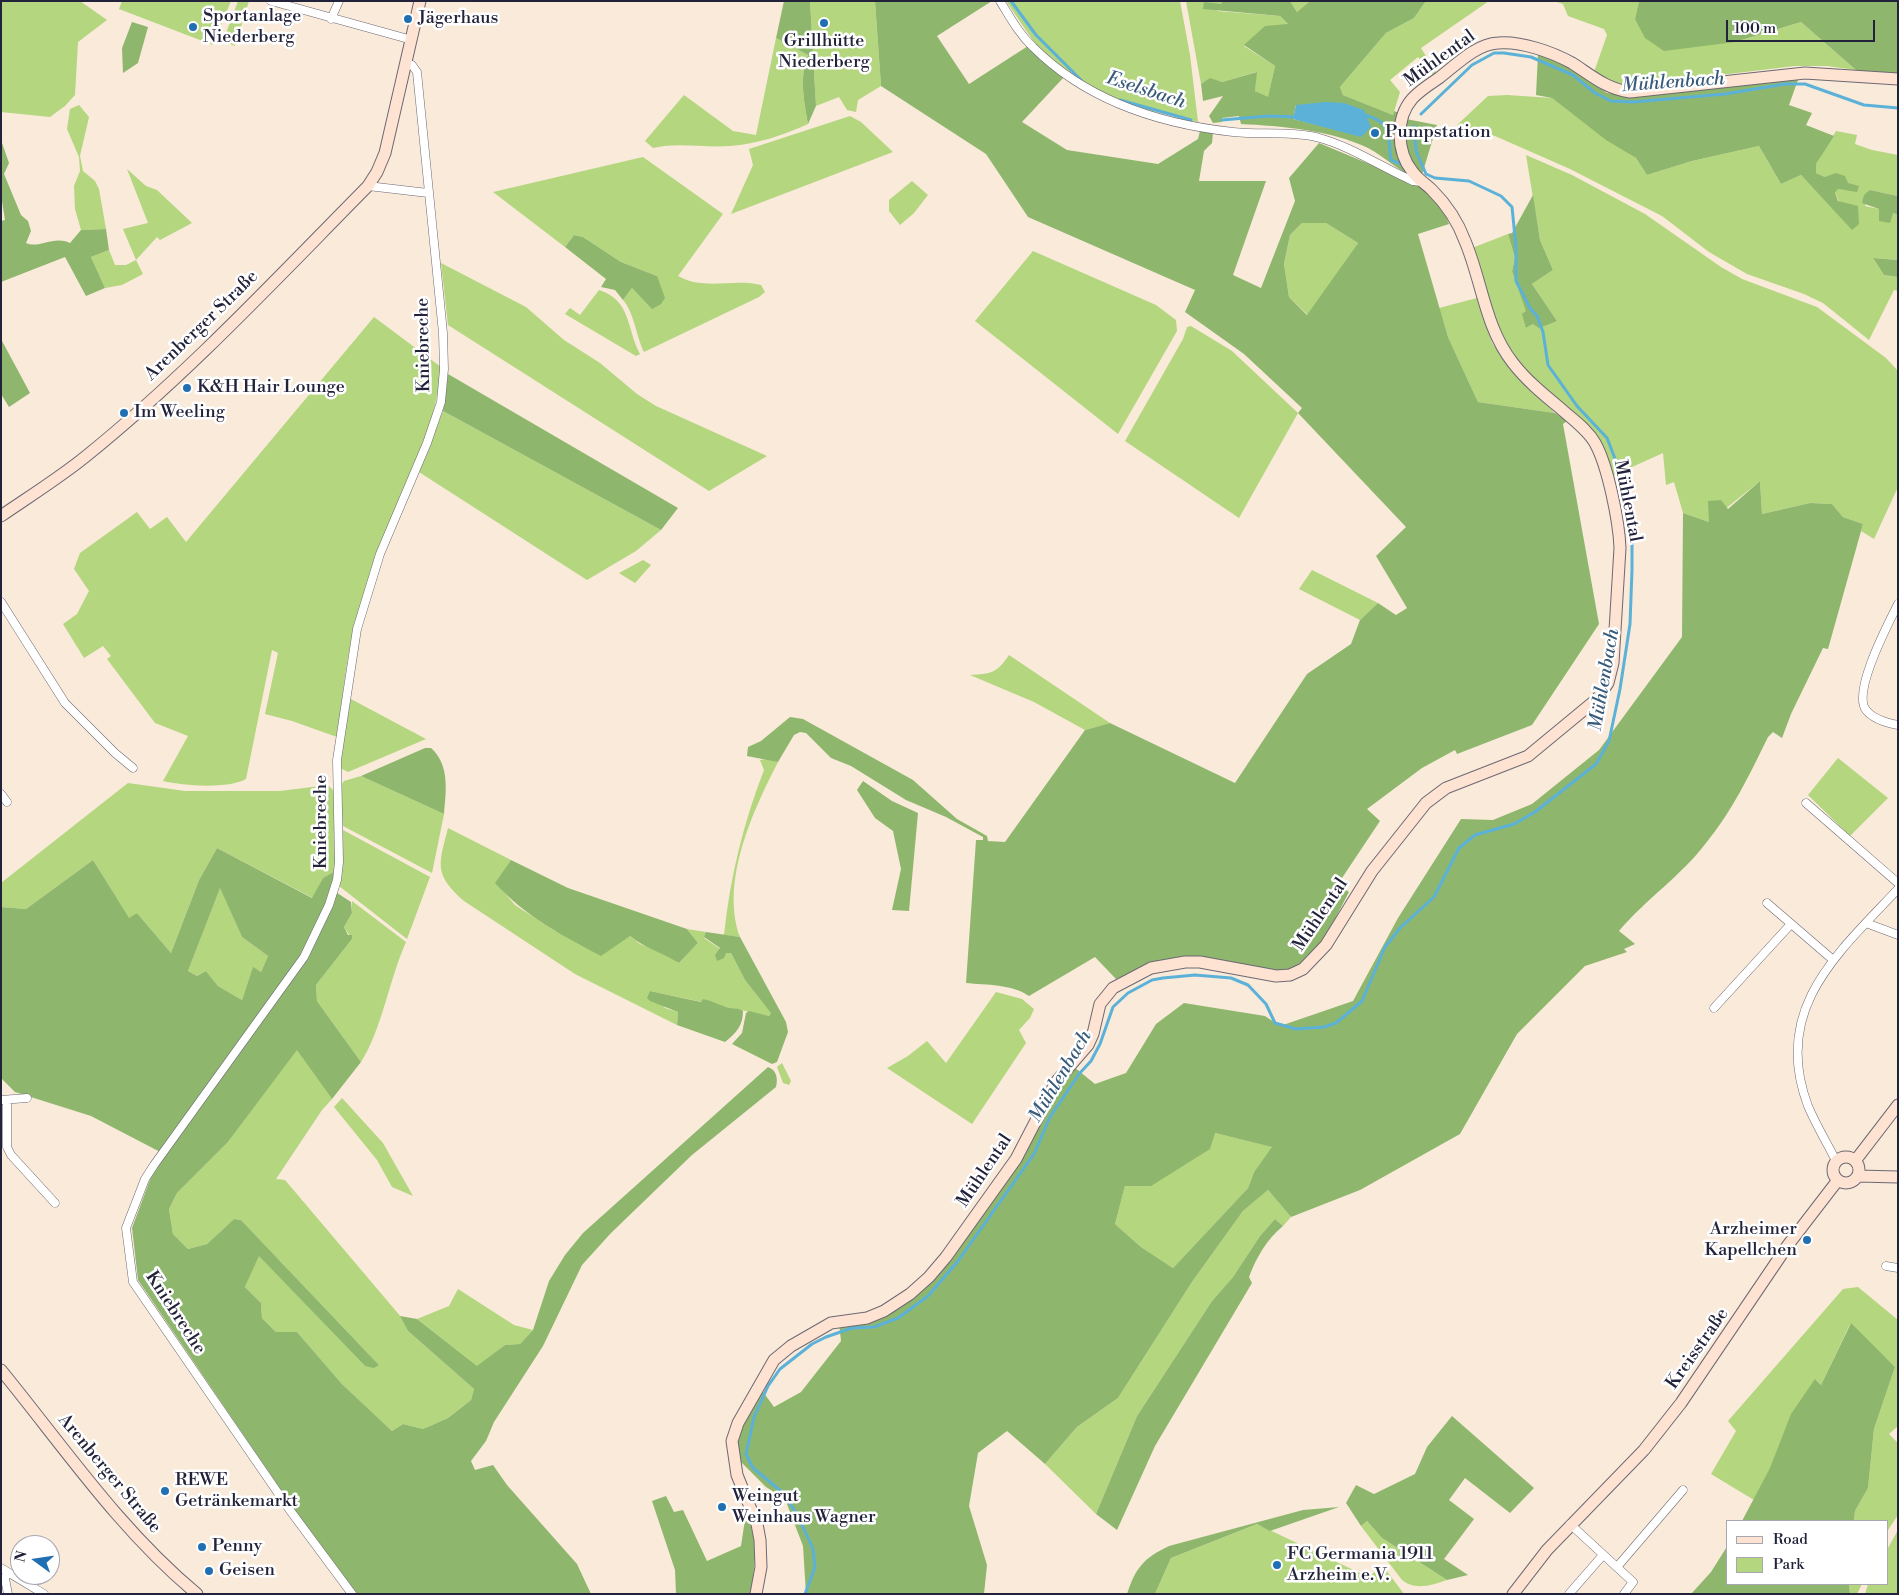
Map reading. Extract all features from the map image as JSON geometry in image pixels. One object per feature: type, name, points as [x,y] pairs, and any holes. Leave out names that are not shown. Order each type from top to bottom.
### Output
[{"type":"street","points":[[271,1],[412,40]]},
{"type":"street","points":[[331,18],[339,1]]},
{"type":"street","name":"Arenberger Straße","points":[[1,516],[72,467],[129,419],[219,336],[368,186],[377,172],[385,153],[420,1]]},
{"type":"street","name":"Mühlental","points":[[1000,1],[1033,48],[1088,90],[1110,101],[1177,121],[1220,130],[1316,137],[1361,154],[1413,181],[1423,182]]},
{"type":"street","name":"Mühlental","points":[[756,1594],[761,1567],[760,1540],[757,1524],[737,1475],[732,1441],[738,1424],[765,1372],[779,1355],[825,1325],[836,1321],[878,1314],[910,1294],[929,1277],[1023,1147],[1056,1082],[1088,1045],[1093,1034],[1100,1004],[1106,995],[1120,983],[1138,973],[1173,963],[1200,962],[1276,976],[1290,975],[1303,969],[1326,945],[1369,875],[1426,803],[1446,788],[1509,764],[1535,751],[1597,699],[1608,683],[1613,663],[1620,548],[1617,522],[1600,456],[1595,442],[1587,432],[1529,381],[1505,352],[1491,323],[1468,248],[1458,224],[1437,196],[1412,172],[1401,149],[1400,129],[1406,107],[1416,95],[1454,66],[1481,47],[1492,43],[1510,43],[1555,55],[1605,85],[1630,92],[1805,73],[1898,79]]},
{"type":"street","name":"Kniebreche","points":[[352,1594],[290,1509],[134,1282],[126,1228],[145,1179],[154,1165],[304,957],[335,887],[339,862],[340,827],[337,760],[357,629],[380,554],[427,443],[440,402],[444,369],[443,333],[417,72],[412,65],[406,64]]},
{"type":"street","points":[[368,186],[428,193]]},
{"type":"street","points":[[1,602],[65,703],[115,753],[134,768]]},
{"type":"street","points":[[1898,604],[1879,644],[1862,697],[1866,710],[1872,716],[1898,725]]},
{"type":"street","points":[[1,794],[7,802]]},
{"type":"street","points":[[1806,803],[1898,883]]},
{"type":"street","points":[[1898,889],[1832,960],[1807,1002],[1800,1028],[1798,1058],[1808,1106],[1836,1161],[1833,1169],[1838,1180],[1849,1183],[1858,1176],[1898,1177]]},
{"type":"street","points":[[1767,903],[1832,960]]},
{"type":"street","points":[[1714,1008],[1791,924]]},
{"type":"street","points":[[1866,924],[1898,936]]},
{"type":"street","points":[[27,1098],[4,1100],[7,1146],[11,1155],[55,1203]]},
{"type":"street","points":[[1855,1161],[1898,1106]]},
{"type":"street","points":[[1836,1161],[1846,1157],[1855,1161],[1859,1168],[1858,1176]]},
{"type":"street","name":"Kreisstraße","points":[[1513,1594],[1570,1524],[1644,1450],[1682,1403],[1788,1245],[1838,1180]]},
{"type":"street","points":[[1886,1266],[1898,1268]]},
{"type":"street","name":"Arenberger Straße","points":[[1,1370],[113,1513],[159,1561],[197,1594]]},
{"type":"street","points":[[1617,1568],[1683,1490]]},
{"type":"street","points":[[1570,1524],[1634,1582],[1624,1594]]},
{"type":"street","points":[[1570,1594],[1603,1555]]},
{"type":"street","points":[[4,1570],[8,1594]]},
{"type":"street","points":[[4,1570],[44,1594]]},
{"type":"green space","points":[[1,1],[80,1],[107,20],[78,42],[75,95],[65,106],[50,117],[1,112]]},
{"type":"green space","name":"Sportanlage Niederberg","points":[[122,1],[231,1],[213,45],[119,9]]},
{"type":"green space","points":[[238,1],[249,1],[235,46],[223,41]]},
{"type":"green space","points":[[784,1],[810,1],[816,106],[808,124],[803,81],[808,55],[776,38]]},
{"type":"green space","points":[[810,1],[875,1],[881,86],[858,100],[856,112],[847,110],[839,97],[816,106]]},
{"type":"green space","points":[[875,1],[992,1],[937,36],[969,84],[1028,46],[1065,76],[1022,122],[1067,150],[1158,164],[1198,139],[1200,131],[1213,133],[1212,143],[1204,151],[1199,181],[1266,181],[1233,275],[1261,288],[1295,201],[1289,178],[1319,143],[1422,186],[1440,203],[1449,224],[1418,234],[1448,337],[1478,402],[1555,413],[1567,421],[1563,424],[1599,624],[1532,725],[1457,754],[1455,750],[1422,768],[1367,809],[1380,821],[1338,884],[1349,892],[1326,936],[1299,966],[1294,969],[1280,971],[1150,965],[1116,979],[1095,957],[1029,996],[1007,987],[966,983],[976,840],[983,840],[983,837],[946,817],[906,800],[851,766],[831,758],[806,733],[800,732],[794,735],[778,762],[747,756],[748,747],[761,741],[790,717],[803,719],[913,780],[957,819],[987,836],[988,841],[1005,842],[1085,730],[1110,723],[1235,783],[1307,674],[1351,644],[1360,620],[1378,603],[1396,615],[1407,608],[1376,556],[1406,527],[1298,413],[1302,408],[1244,354],[1185,312],[1195,290],[1028,217],[986,154],[881,86]],"holes":[[[1302,223],[1326,223],[1358,243],[1307,315],[1289,297],[1284,264],[1290,235]]]},
{"type":"green space","points":[[1006,1],[1180,1],[1190,55],[1198,122],[1119,103],[1083,84],[1036,45]]},
{"type":"green space","points":[[1186,1],[1222,1],[1217,11],[1280,16],[1289,25],[1244,46],[1275,66],[1268,98],[1255,91],[1256,72],[1222,82],[1210,79],[1201,84]]},
{"type":"green space","points":[[1222,1],[1290,1],[1297,12],[1310,1],[1426,1],[1414,18],[1386,33],[1340,87],[1343,95],[1393,115],[1394,111],[1401,114],[1397,129],[1416,178],[1403,172],[1368,148],[1338,137],[1305,130],[1241,124],[1239,116],[1222,118],[1222,122],[1213,123],[1209,116],[1223,96],[1203,101],[1201,84],[1210,78],[1222,82],[1257,72],[1255,91],[1268,97],[1275,66],[1244,45],[1265,26],[1288,24],[1280,16],[1203,9],[1204,2],[1221,4]],"holes":[[[1296,105],[1322,126],[1293,119]]]},
{"type":"green space","points":[[1290,1],[1310,1],[1297,12]]},
{"type":"green space","points":[[1426,1],[1489,1],[1421,48],[1436,72],[1433,75],[1418,57],[1390,80],[1400,92],[1393,115],[1343,95],[1340,87],[1386,33],[1414,18]]},
{"type":"green space","points":[[1554,1],[1639,1],[1635,19],[1735,42],[1801,22],[1856,70],[1827,66],[1795,66],[1628,86],[1617,84],[1594,72],[1607,35],[1604,29],[1568,16],[1563,4]]},
{"type":"green space","points":[[1639,1],[1898,1],[1898,76],[1856,70],[1801,22],[1735,42],[1664,51],[1645,38],[1635,19]]},
{"type":"green space","points":[[132,22],[148,27],[138,63],[123,73],[122,48]]},
{"type":"green space","points":[[776,38],[808,55],[803,81],[808,124],[770,138],[730,146],[672,145],[653,148],[645,141],[684,95],[733,131],[756,135]]},
{"type":"green space","points":[[1538,54],[1557,59],[1607,93],[1624,95],[1799,77],[1789,105],[1812,113],[1806,125],[1834,136],[1816,164],[1816,173],[1825,177],[1836,173],[1845,176],[1848,183],[1859,186],[1857,192],[1838,189],[1835,193],[1838,201],[1858,206],[1859,224],[1852,230],[1801,175],[1781,184],[1759,146],[1692,161],[1647,175],[1636,158],[1606,140],[1552,98],[1536,95]]},
{"type":"green space","points":[[1507,95],[1552,98],[1606,139],[1636,158],[1647,175],[1692,161],[1759,146],[1781,184],[1801,175],[1852,229],[1835,193],[1838,189],[1857,191],[1816,173],[1816,164],[1836,131],[1857,135],[1855,144],[1872,150],[1898,155],[1898,196],[1870,190],[1865,206],[1879,209],[1879,221],[1893,213],[1898,215],[1898,260],[1873,258],[1884,275],[1898,277],[1898,291],[1894,290],[1869,340],[1823,303],[1804,294],[1747,274],[1709,252],[1662,216],[1570,169],[1495,136],[1457,125],[1488,96]]},
{"type":"green space","points":[[79,105],[89,117],[80,156],[83,171],[95,181],[99,189],[106,229],[81,230],[75,209],[74,186],[80,171],[79,157],[67,129],[70,109]]},
{"type":"green space","points":[[850,116],[861,122],[893,152],[731,214],[753,165],[749,149]]},
{"type":"green space","points":[[1406,119],[1437,125],[1421,178],[1404,148]]},
{"type":"green space","points":[[1,140],[9,163],[4,174],[21,215],[28,221],[31,231],[26,243],[36,244],[58,240],[70,243],[81,230],[106,229],[109,250],[91,257],[105,288],[86,296],[65,257],[1,282],[1,221],[5,220],[1,195]]},
{"type":"green space","points":[[1526,155],[1572,175],[1645,214],[1721,267],[1742,279],[1817,307],[1886,358],[1898,371],[1898,487],[1874,539],[1861,531],[1863,524],[1843,517],[1832,504],[1810,503],[1762,514],[1760,481],[1709,522],[1683,513],[1674,482],[1666,485],[1663,453],[1610,477],[1605,454],[1514,358],[1498,332],[1472,248],[1508,234],[1515,258],[1512,271],[1527,312],[1526,328],[1533,324],[1557,321],[1532,284],[1553,270],[1540,240]]},
{"type":"green space","points":[[643,157],[723,214],[678,276],[698,283],[751,283],[761,285],[765,292],[759,297],[644,352],[630,311],[623,300],[632,288],[652,308],[657,276],[621,262],[583,237],[574,235],[565,247],[493,192]]},
{"type":"green space","points":[[127,169],[146,186],[157,190],[192,223],[160,240],[157,237],[136,260],[123,229],[148,223]]},
{"type":"green space","points":[[912,181],[928,195],[914,213],[900,225],[889,211],[889,200]]},
{"type":"green space","points":[[1870,190],[1898,196],[1898,215],[1893,213],[1890,223],[1879,221],[1879,209],[1862,203],[1864,195]]},
{"type":"green space","points":[[1533,195],[1540,240],[1553,270],[1532,284],[1557,321],[1539,328],[1533,324],[1526,328],[1522,314],[1526,311],[1512,271],[1515,258],[1508,234],[1512,233]]},
{"type":"green space","points":[[1302,223],[1326,223],[1358,243],[1308,315],[1289,297],[1284,264],[1290,235]]},
{"type":"green space","points":[[574,235],[583,237],[621,262],[657,276],[665,298],[661,304],[652,309],[632,288],[623,300],[615,290],[601,287],[606,279],[565,247]]},
{"type":"green space","points":[[109,250],[115,265],[126,265],[136,260],[143,274],[122,285],[105,288],[91,257]]},
{"type":"green space","points":[[1033,251],[1156,305],[1176,320],[1177,331],[1118,434],[975,321]]},
{"type":"green space","points":[[1873,258],[1898,260],[1898,277],[1884,275]]},
{"type":"green space","points":[[441,263],[526,307],[564,340],[600,363],[637,394],[656,406],[767,456],[709,491],[448,325]]},
{"type":"green space","points":[[599,290],[610,295],[623,308],[640,354],[636,356],[565,314],[570,308],[580,315]]},
{"type":"green space","points":[[1477,298],[1492,343],[1519,379],[1555,413],[1478,402],[1448,337],[1439,308]]},
{"type":"green space","points":[[374,317],[441,367],[438,392],[424,440],[376,556],[357,616],[347,660],[337,737],[292,721],[265,714],[278,653],[272,650],[246,779],[217,785],[194,785],[163,781],[188,736],[155,723],[107,659],[111,656],[103,646],[84,658],[63,624],[77,614],[89,591],[74,569],[80,553],[137,512],[150,529],[167,517],[186,542]]},
{"type":"green space","points":[[1191,326],[1232,351],[1298,413],[1239,518],[1125,441],[1183,339],[1187,327]]},
{"type":"green space","points":[[1,339],[30,393],[9,407],[1,394]]},
{"type":"green space","points":[[448,374],[678,508],[661,530],[443,411]]},
{"type":"green space","points":[[443,411],[661,530],[636,551],[587,580],[419,472]]},
{"type":"green space","points":[[1760,481],[1762,514],[1810,503],[1832,504],[1843,517],[1863,524],[1828,649],[1823,648],[1791,714],[1782,738],[1773,732],[1768,737],[1740,792],[1715,831],[1686,866],[1640,908],[1619,931],[1635,944],[1624,949],[1627,952],[1585,966],[1517,1034],[1460,1134],[1360,1190],[1291,1217],[1268,1190],[1243,1211],[1192,1282],[1118,1398],[1077,1427],[1045,1464],[1007,1431],[978,1453],[969,1506],[987,1565],[984,1594],[806,1594],[803,1546],[785,1499],[766,1487],[738,1459],[737,1445],[740,1433],[761,1389],[774,1407],[801,1392],[841,1341],[839,1323],[900,1307],[926,1287],[1056,1090],[1074,1067],[1095,1084],[1126,1073],[1156,1024],[1184,1003],[1265,1016],[1280,1026],[1353,1001],[1398,918],[1461,819],[1493,820],[1532,804],[1599,750],[1682,637],[1683,513],[1709,522],[1708,501],[1721,500],[1728,509]],"holes":[[[1215,1133],[1272,1147],[1254,1172],[1248,1188],[1173,1268],[1141,1247],[1115,1224],[1125,1186],[1151,1186],[1210,1149]]]},
{"type":"green space","points":[[643,560],[651,565],[635,583],[619,573]]},
{"type":"green space","points":[[1312,570],[1378,603],[1360,620],[1299,589]]},
{"type":"green space","points":[[1009,655],[1110,723],[1085,730],[1034,702],[970,675],[988,673],[997,669]]},
{"type":"green space","points":[[349,698],[426,739],[348,772],[340,768]]},
{"type":"green space","points":[[425,748],[431,748],[437,755],[444,770],[446,787],[444,814],[361,776]]},
{"type":"green space","points":[[1838,758],[1888,798],[1850,836],[1808,795]]},
{"type":"green space","points":[[767,759],[778,762],[750,824],[737,870],[734,893],[735,915],[740,937],[724,935],[738,851],[764,770],[760,760]]},
{"type":"green space","points":[[361,776],[444,814],[432,873],[343,826],[340,786],[344,781]]},
{"type":"green space","points":[[863,781],[892,801],[918,813],[909,911],[892,910],[901,869],[893,831],[875,818],[857,790]]},
{"type":"green space","points":[[128,783],[185,791],[280,791],[328,785],[334,791],[337,848],[335,871],[323,878],[313,898],[217,848],[199,880],[171,953],[137,913],[129,919],[93,860],[26,909],[1,907],[1,883]]},
{"type":"green space","points":[[448,828],[511,860],[496,883],[515,905],[555,931],[630,936],[640,944],[664,953],[679,963],[698,943],[687,929],[706,932],[704,938],[726,953],[731,953],[745,980],[772,1013],[769,1016],[650,991],[665,1008],[678,1012],[677,1025],[575,974],[464,901],[454,892],[443,876],[441,868],[442,851]]},
{"type":"green space","points":[[343,830],[430,877],[407,939],[339,886]]},
{"type":"green space","points":[[217,848],[312,898],[323,878],[335,871],[331,889],[351,902],[352,913],[344,927],[348,935],[352,935],[352,939],[316,985],[317,1001],[361,1062],[332,1099],[297,1050],[228,1142],[177,1193],[169,1209],[173,1234],[188,1249],[207,1244],[234,1219],[241,1220],[379,1365],[374,1368],[365,1366],[259,1256],[245,1287],[261,1303],[262,1318],[276,1332],[297,1332],[342,1384],[392,1431],[403,1424],[423,1429],[448,1418],[471,1400],[474,1389],[408,1331],[400,1316],[417,1319],[477,1366],[505,1345],[520,1344],[533,1330],[549,1281],[565,1255],[583,1233],[768,1067],[775,1073],[777,1078],[776,1087],[692,1155],[611,1233],[582,1265],[543,1346],[494,1422],[486,1441],[471,1461],[475,1470],[493,1465],[507,1485],[577,1564],[591,1594],[357,1594],[300,1518],[138,1280],[132,1228],[151,1177],[166,1155],[91,1116],[15,1092],[1,1078],[1,907],[26,909],[93,860],[129,918],[137,913],[171,953],[199,880]],"holes":[[[220,888],[242,937],[268,956],[261,972],[253,967],[242,1000],[218,986],[206,971],[197,976],[188,971]]]},
{"type":"green space","points":[[511,860],[568,888],[687,929],[698,943],[679,963],[630,936],[601,956],[531,915],[495,883]]},
{"type":"green space","points":[[220,887],[242,937],[268,956],[261,972],[253,968],[242,1000],[218,986],[206,971],[197,976],[188,971]]},
{"type":"green space","points":[[352,901],[406,942],[380,1020],[361,1062],[317,1001],[316,985],[352,939],[344,927],[352,913]]},
{"type":"green space","points":[[706,932],[740,937],[786,1022],[788,1032],[777,1062],[772,1064],[732,1044],[742,1033],[746,1013],[749,1011],[769,1016],[771,1013],[745,980],[731,953],[726,953],[724,958],[717,961],[715,955],[720,948],[704,937]]},
{"type":"green space","points":[[650,991],[701,1002],[703,999],[740,1009],[743,1011],[742,1021],[736,1032],[725,1042],[677,1025],[678,1012],[650,1001],[647,998]]},
{"type":"green space","points":[[996,992],[1022,999],[1034,1009],[1030,1018],[1019,1030],[1026,1043],[972,1124],[887,1068],[908,1056],[927,1041],[946,1063]]},
{"type":"green space","points":[[297,1049],[332,1099],[322,1110],[276,1179],[285,1180],[401,1317],[408,1331],[474,1389],[471,1400],[448,1418],[423,1429],[403,1424],[392,1431],[342,1384],[297,1332],[276,1332],[262,1318],[261,1303],[245,1287],[259,1255],[365,1366],[379,1365],[241,1220],[234,1219],[207,1244],[188,1249],[173,1234],[169,1209],[177,1193],[228,1142]]},
{"type":"green space","points":[[782,1063],[791,1081],[789,1085],[783,1083],[777,1067]]},
{"type":"green space","points":[[342,1098],[383,1143],[413,1196],[392,1187],[377,1160],[334,1107]]},
{"type":"green space","points":[[1215,1133],[1273,1147],[1254,1172],[1248,1188],[1173,1268],[1141,1247],[1115,1224],[1125,1186]]},
{"type":"green space","points":[[1268,1190],[1291,1217],[1283,1226],[1275,1219],[1260,1236],[1233,1277],[1212,1301],[1137,1416],[1096,1514],[1045,1464],[1077,1427],[1118,1398],[1192,1282],[1243,1211]]},
{"type":"green space","points":[[1275,1219],[1283,1226],[1267,1243],[1259,1256],[1249,1277],[1252,1283],[1155,1446],[1117,1530],[1096,1514],[1137,1416],[1212,1301],[1233,1277],[1260,1236]]},
{"type":"green space","points":[[1858,1287],[1898,1320],[1898,1426],[1889,1434],[1898,1443],[1898,1515],[1889,1528],[1889,1520],[1854,1520],[1855,1511],[1868,1488],[1874,1429],[1895,1367],[1850,1324],[1821,1385],[1816,1380],[1754,1500],[1711,1474],[1736,1431],[1728,1421],[1843,1289]]},
{"type":"green space","points":[[458,1289],[514,1325],[533,1330],[520,1344],[505,1345],[478,1367],[417,1319],[449,1306]]},
{"type":"green space","points":[[1851,1323],[1895,1367],[1874,1429],[1868,1488],[1855,1511],[1854,1520],[1743,1520],[1770,1468],[1791,1414],[1815,1379],[1821,1385]]},
{"type":"green space","points":[[1452,1416],[1534,1488],[1510,1513],[1465,1478],[1449,1500],[1474,1519],[1444,1559],[1468,1575],[1447,1580],[1382,1538],[1367,1521],[1361,1526],[1346,1503],[1356,1485],[1374,1494],[1415,1474],[1427,1447]]},
{"type":"green space","points":[[666,1496],[674,1512],[683,1510],[707,1561],[741,1546],[746,1513],[753,1533],[755,1553],[750,1594],[676,1594],[675,1570],[652,1501]]},
{"type":"green space","points":[[1339,1507],[1270,1531],[1257,1524],[1171,1558],[1155,1594],[1127,1594],[1142,1564],[1169,1546],[1303,1510]]},
{"type":"green space","points":[[1367,1521],[1382,1538],[1447,1580],[1418,1586],[1402,1580],[1361,1526]]},
{"type":"green space","points":[[1257,1524],[1368,1577],[1383,1566],[1404,1594],[1155,1594],[1171,1558]]},
{"type":"green space","points":[[1898,1530],[1898,1594],[1865,1594],[1868,1585],[1889,1585],[1889,1546]]},
{"type":"green space","points":[[1726,1548],[1726,1585],[1849,1585],[1850,1594],[1691,1594],[1711,1572]]},
{"type":"green space","points":[[1849,1585],[1862,1585],[1857,1594],[1850,1594]]},
{"type":"water","points":[[1325,102],[1344,103],[1364,110],[1371,127],[1361,137],[1293,119],[1296,105]]},
{"type":"waterway","name":"Eselsbach","points":[[1011,1],[1036,35],[1082,81]]},
{"type":"waterway","name":"Mühlenbach","points":[[1421,114],[1472,65],[1494,53],[1531,57],[1573,75],[1595,93],[1611,101],[1633,102],[1725,94],[1785,84],[1805,84],[1864,105],[1898,108]]},
{"type":"waterway","name":"Eselsbach","points":[[1120,100],[1191,120]]},
{"type":"waterway","name":"Eselsbach","points":[[1362,114],[1372,117],[1384,125],[1389,136],[1391,160],[1404,165]]},
{"type":"waterway","name":"Eselsbach","points":[[1222,120],[1268,116],[1297,117]]},
{"type":"waterway","name":"Mühlenbach","points":[[805,1594],[815,1567],[813,1549],[797,1514],[782,1492],[753,1468],[746,1454],[754,1417],[768,1386],[780,1369],[812,1344],[852,1328],[874,1327],[898,1318],[928,1296],[958,1261],[1034,1154],[1050,1117],[1079,1074],[1091,1061],[1100,1044],[1113,1007],[1128,993],[1152,980],[1195,975],[1231,978],[1248,985],[1266,1004],[1275,1023],[1296,1029],[1324,1027],[1336,1023],[1362,1001],[1385,947],[1400,928],[1434,897],[1459,848],[1475,835],[1514,824],[1535,812],[1596,764],[1609,741],[1620,689],[1630,624],[1632,530],[1621,474],[1607,438],[1577,406],[1548,365],[1543,332],[1537,316],[1530,308],[1516,281],[1516,247],[1512,207],[1501,196],[1469,181],[1435,178],[1426,174],[1416,151],[1414,126]]},
{"type":"place","name":"Jägerhaus","points":[[408,19]]},
{"type":"place","name":"Grillhütte Niederberg","points":[[824,23]]},
{"type":"place","name":"Sportanlage Niederberg","points":[[193,27]]},
{"type":"place","name":"Pumpstation","points":[[1375,133]]},
{"type":"place","name":"K&H Hair Lounge","points":[[187,388]]},
{"type":"place","name":"Im Weeling","points":[[124,413]]},
{"type":"place","name":"Arzheimer Kapellchen","points":[[1807,1240]]},
{"type":"place","name":"REWE Getränkemarkt","points":[[165,1491]]},
{"type":"place","name":"Weingut Weinhaus Wagner","points":[[722,1507]]},
{"type":"place","name":"Penny","points":[[202,1547]]},
{"type":"place","name":"FC Germania 1911 Arzheim e.V.","points":[[1277,1565]]},
{"type":"place","name":"Geisen","points":[[209,1571]]}]
